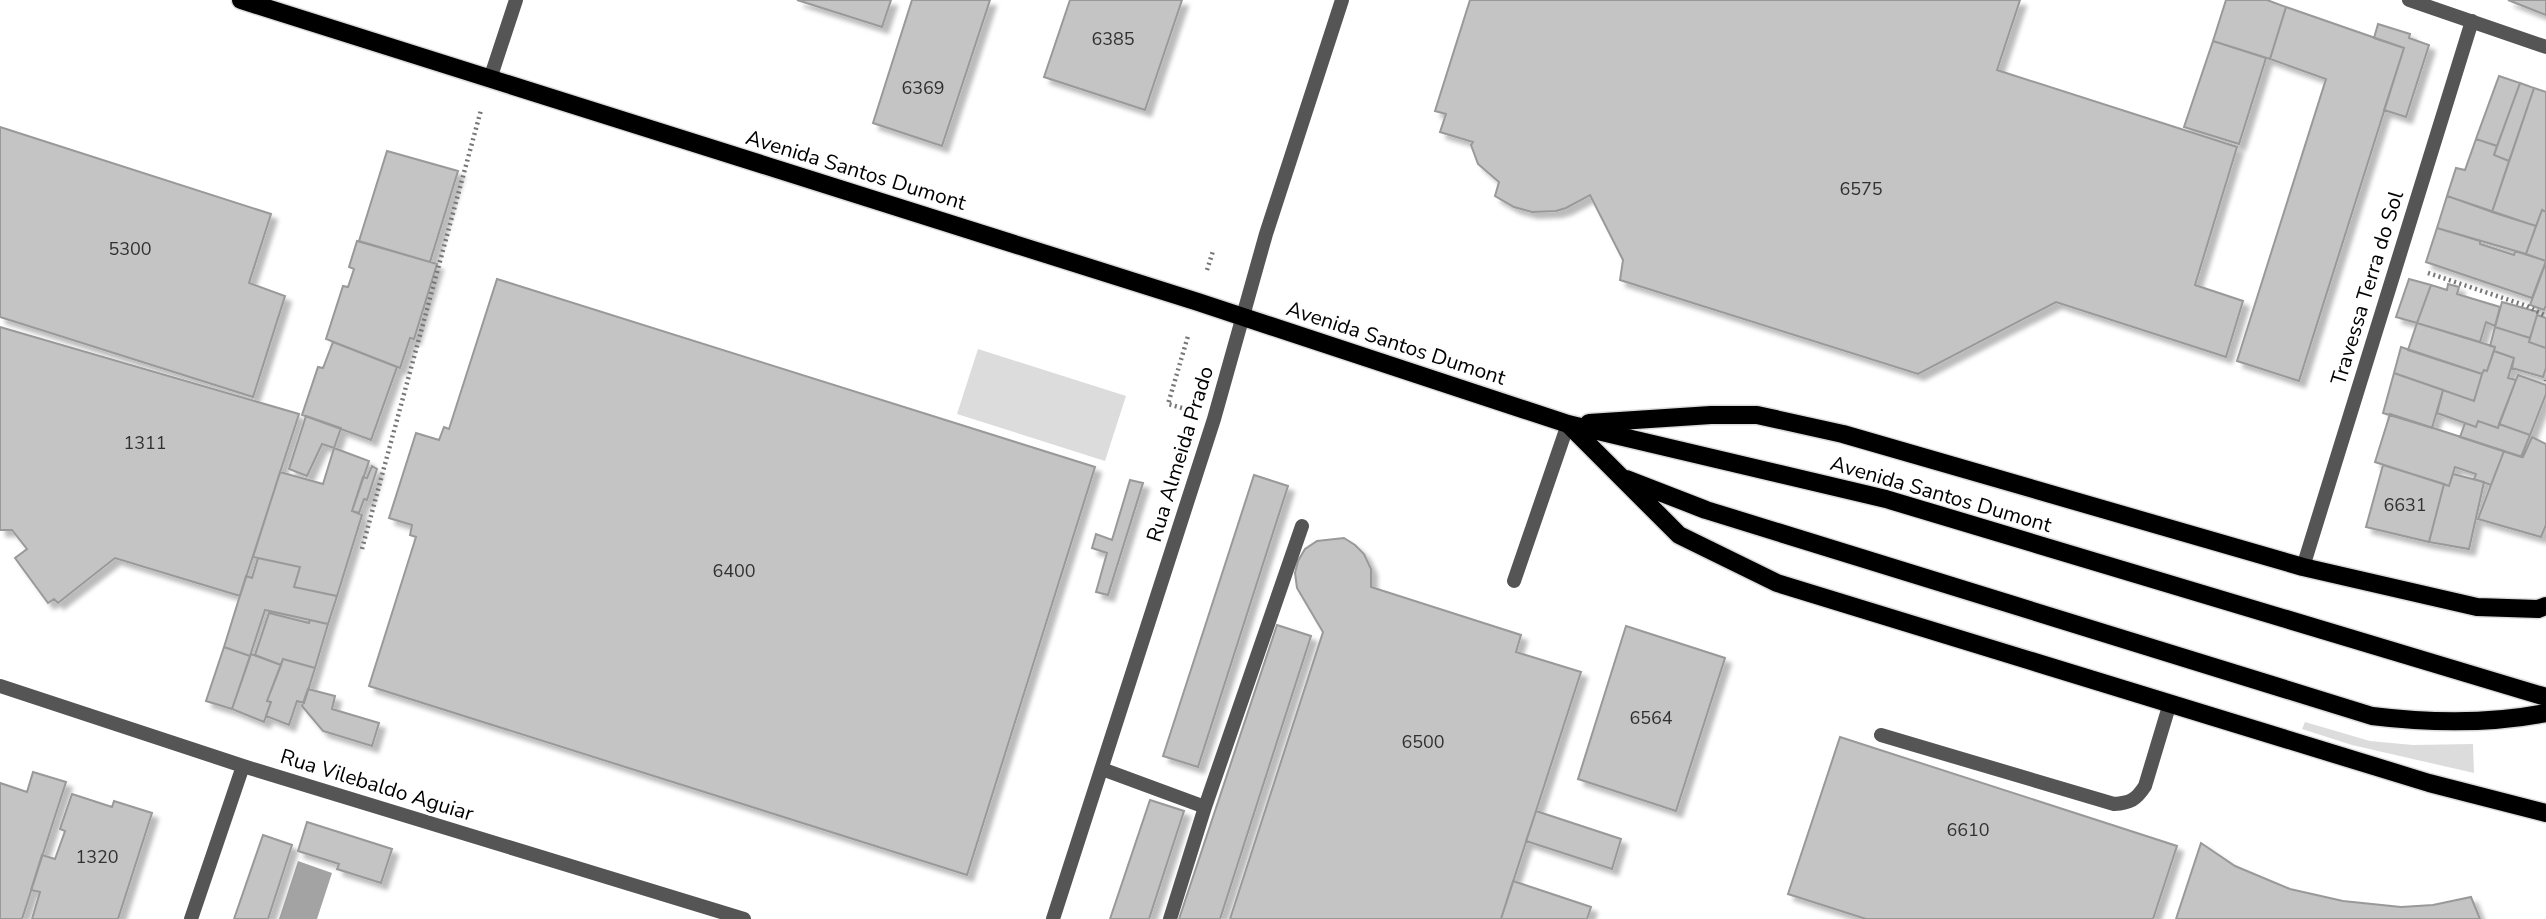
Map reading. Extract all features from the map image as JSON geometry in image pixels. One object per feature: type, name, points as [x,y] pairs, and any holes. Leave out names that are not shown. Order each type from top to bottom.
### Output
[{"type":"main road","name":"Avenida Santos Dumont","points":[[241,0],[1244,317],[1568,424],[1886,499],[2546,697]]},
{"type":"main road","points":[[1568,424],[1711,415],[1757,415],[1843,434],[2303,567],[2477,607],[2546,606]]},
{"type":"main road","points":[[1568,424],[1679,535],[1777,583],[2429,783],[2546,813]]},
{"type":"main road","points":[[1619,477],[1706,510],[2372,716],[2426,721],[2495,719],[2546,713]]},
{"type":"street","points":[[490,79],[516,0]]},
{"type":"street","name":"Rua Almeida Prado","points":[[1053,919],[1214,418],[1266,234],[1342,0]]},
{"type":"street","points":[[2409,0],[2546,47]]},
{"type":"street","name":"Travessa Terra do Sol","points":[[2303,567],[2472,22]]},
{"type":"street","points":[[1514,581],[1568,424]]},
{"type":"street","points":[[1170,919],[1205,807],[1302,526]]},
{"type":"street","name":"Rua Vilebaldo Aguiar","points":[[0,686],[243,766],[744,919]]},
{"type":"street","points":[[1881,736],[2114,804],[2129,803],[2139,796],[2144,786],[2170,703]]},
{"type":"street","points":[[191,919],[243,766]]},
{"type":"street","points":[[1102,769],[1205,807]]},
{"type":"path","points":[[362,550],[490,79]]},
{"type":"path","points":[[2396,265],[2456,281],[2527,306],[2546,316]]},
{"type":"shaded area","points":[[978,349],[1126,396],[1105,461],[957,414]]},
{"type":"shaded area","points":[[2305,722],[2370,741],[2413,745],[2473,744],[2474,773],[2352,745],[2302,729]]},
{"type":"shaded area","points":[[298,861],[332,873],[317,919],[279,919]]},
{"type":"building","points":[[797,0],[891,0],[882,27]]},
{"type":"building","points":[[912,0],[990,0],[942,146],[873,123]]},
{"type":"building","points":[[1070,0],[1182,0],[1145,110],[1044,77]]},
{"type":"building","points":[[1470,0],[2020,0],[1997,70],[2237,147],[2195,285],[2243,301],[2226,357],[2056,302],[1918,374],[1620,280],[1623,260],[1590,195],[1556,211],[1532,212],[1514,207],[1495,196],[1499,182],[1478,164],[1471,145],[1473,142],[1440,132],[1446,114],[1435,111]]},
{"type":"building","points":[[2226,0],[2267,0],[2286,7],[2270,59],[2213,41]]},
{"type":"building","points":[[2508,0],[2546,0],[2546,15]]},
{"type":"building","points":[[2286,7],[2404,48],[2299,381],[2237,361],[2326,79],[2270,59]]},
{"type":"building","points":[[2378,24],[2410,34],[2409,38],[2429,45],[2406,117],[2384,110],[2404,48],[2374,38]]},
{"type":"building","points":[[2213,41],[2266,58],[2239,144],[2184,127]]},
{"type":"building","points":[[2499,76],[2520,83],[2497,146],[2476,139]]},
{"type":"building","points":[[2520,83],[2534,88],[2509,161],[2494,155]]},
{"type":"building","points":[[2534,88],[2546,92],[2546,212],[2542,210],[2536,226],[2492,212]]},
{"type":"building","points":[[0,127],[271,214],[249,283],[285,296],[253,397],[0,317]]},
{"type":"building","points":[[2476,139],[2497,146],[2494,155],[2509,161],[2492,212],[2447,196],[2456,168],[2465,170]]},
{"type":"building","points":[[387,151],[458,171],[430,262],[359,241]]},
{"type":"building","points":[[2447,196],[2536,226],[2526,254],[2437,228]]},
{"type":"building","points":[[2542,210],[2546,212],[2546,261],[2526,254]]},
{"type":"building","points":[[2437,228],[2514,255],[2515,251],[2546,261],[2532,298],[2426,262]]},
{"type":"building","points":[[357,241],[437,264],[414,339],[410,338],[400,368],[326,339],[343,286],[348,287],[354,269],[349,267]]},
{"type":"building","points":[[2546,262],[2546,305],[2544,310],[2530,305]]},
{"type":"building","points":[[497,279],[1095,467],[967,875],[369,686],[416,537],[410,535],[412,525],[389,518],[416,433],[439,440],[444,427],[449,429]]},
{"type":"building","points":[[2409,279],[2431,285],[2417,323],[2396,317]]},
{"type":"building","points":[[2448,284],[2459,287],[2457,294],[2500,307],[2495,326],[2486,322],[2480,342],[2417,323],[2431,285],[2447,290]]},
{"type":"building","points":[[2502,302],[2538,312],[2530,338],[2495,327]]},
{"type":"building","points":[[2537,315],[2546,318],[2546,348],[2529,342]]},
{"type":"building","points":[[2417,323],[2495,347],[2487,371],[2484,370],[2482,374],[2408,350]]},
{"type":"building","points":[[0,327],[299,414],[240,596],[115,558],[58,603],[54,599],[48,603],[15,558],[27,549],[12,530],[0,530]]},
{"type":"building","points":[[2495,327],[2530,338],[2529,342],[2546,348],[2543,377],[2512,368],[2514,358],[2494,351],[2495,347],[2490,346]]},
{"type":"building","points":[[333,342],[397,367],[371,440],[302,415],[318,367],[323,368]]},
{"type":"building","points":[[2401,347],[2482,374],[2474,401],[2394,373]]},
{"type":"building","points":[[2494,351],[2514,358],[2508,378],[2516,380],[2498,428],[2478,421],[2476,427],[2437,413],[2443,390],[2474,401],[2482,374],[2484,370],[2487,371]]},
{"type":"building","points":[[2394,373],[2443,390],[2432,428],[2383,413]]},
{"type":"building","points":[[2518,375],[2546,385],[2546,394],[2530,435],[2499,424]]},
{"type":"building","points":[[2390,414],[2504,451],[2491,485],[2474,479],[2476,474],[2455,467],[2449,486],[2375,462]]},
{"type":"building","points":[[306,416],[341,428],[334,448],[322,444],[307,476],[289,469]]},
{"type":"building","points":[[2478,421],[2498,428],[2499,424],[2530,435],[2521,457],[2460,437],[2465,423],[2476,427]]},
{"type":"building","points":[[2532,437],[2546,444],[2546,525],[2541,537],[2478,519],[2504,451],[2523,457]]},
{"type":"building","points":[[334,448],[369,461],[352,511],[362,515],[337,596],[294,587],[300,567],[253,557],[280,472],[323,484]]},
{"type":"building","points":[[2383,465],[2444,484],[2429,542],[2366,527]]},
{"type":"building","points":[[372,466],[377,469],[367,500],[364,499],[359,513],[352,511],[363,477],[367,478]]},
{"type":"building","points":[[2453,474],[2484,482],[2469,549],[2429,542],[2444,484],[2449,486]]},
{"type":"building","points":[[1254,475],[1288,486],[1198,767],[1163,756]]},
{"type":"building","points":[[1130,480],[1143,483],[1108,595],[1096,592],[1107,553],[1092,548],[1096,534],[1112,540]]},
{"type":"building","points":[[1344,538],[1364,554],[1371,569],[1371,587],[1521,635],[1516,652],[1581,672],[1501,919],[1230,919],[1323,632],[1297,588],[1295,573],[1298,561],[1305,549],[1317,541]]},
{"type":"building","points":[[258,558],[300,567],[294,587],[337,596],[328,624],[265,610],[250,656],[224,647],[246,576],[252,578]]},
{"type":"building","points":[[269,613],[309,623],[310,620],[328,624],[315,668],[283,659],[281,665],[255,655]]},
{"type":"building","points":[[1277,625],[1311,636],[1220,919],[1179,919]]},
{"type":"building","points":[[1626,626],[1725,658],[1676,811],[1578,779]]},
{"type":"building","points":[[224,647],[250,656],[232,709],[206,701]]},
{"type":"building","points":[[251,654],[281,665],[267,701],[271,702],[264,722],[232,709]]},
{"type":"building","points":[[283,659],[315,668],[304,703],[297,701],[289,725],[266,716],[271,702],[267,701]]},
{"type":"building","points":[[308,689],[335,696],[332,709],[379,723],[372,746],[323,731],[302,706]]},
{"type":"building","points":[[1840,737],[2177,846],[2153,919],[1866,919],[1788,894]]},
{"type":"building","points":[[33,772],[66,782],[22,919],[0,919],[0,783],[27,792]]},
{"type":"building","points":[[72,794],[112,807],[114,801],[152,813],[118,919],[32,919],[40,892],[31,890],[42,855],[55,859],[65,831],[60,829]]},
{"type":"building","points":[[1150,800],[1184,811],[1149,919],[1110,919]]},
{"type":"building","points":[[1536,811],[1621,839],[1612,869],[1526,841]]},
{"type":"building","points":[[307,822],[392,849],[381,883],[337,869],[339,864],[298,851]]},
{"type":"building","points":[[263,835],[292,845],[268,919],[234,919]]},
{"type":"building","points":[[2201,843],[2235,866],[2290,889],[2343,901],[2401,907],[2433,905],[2471,897],[2480,919],[2176,919]]},
{"type":"building","points":[[1513,881],[1591,907],[1587,919],[1501,919]]}]
